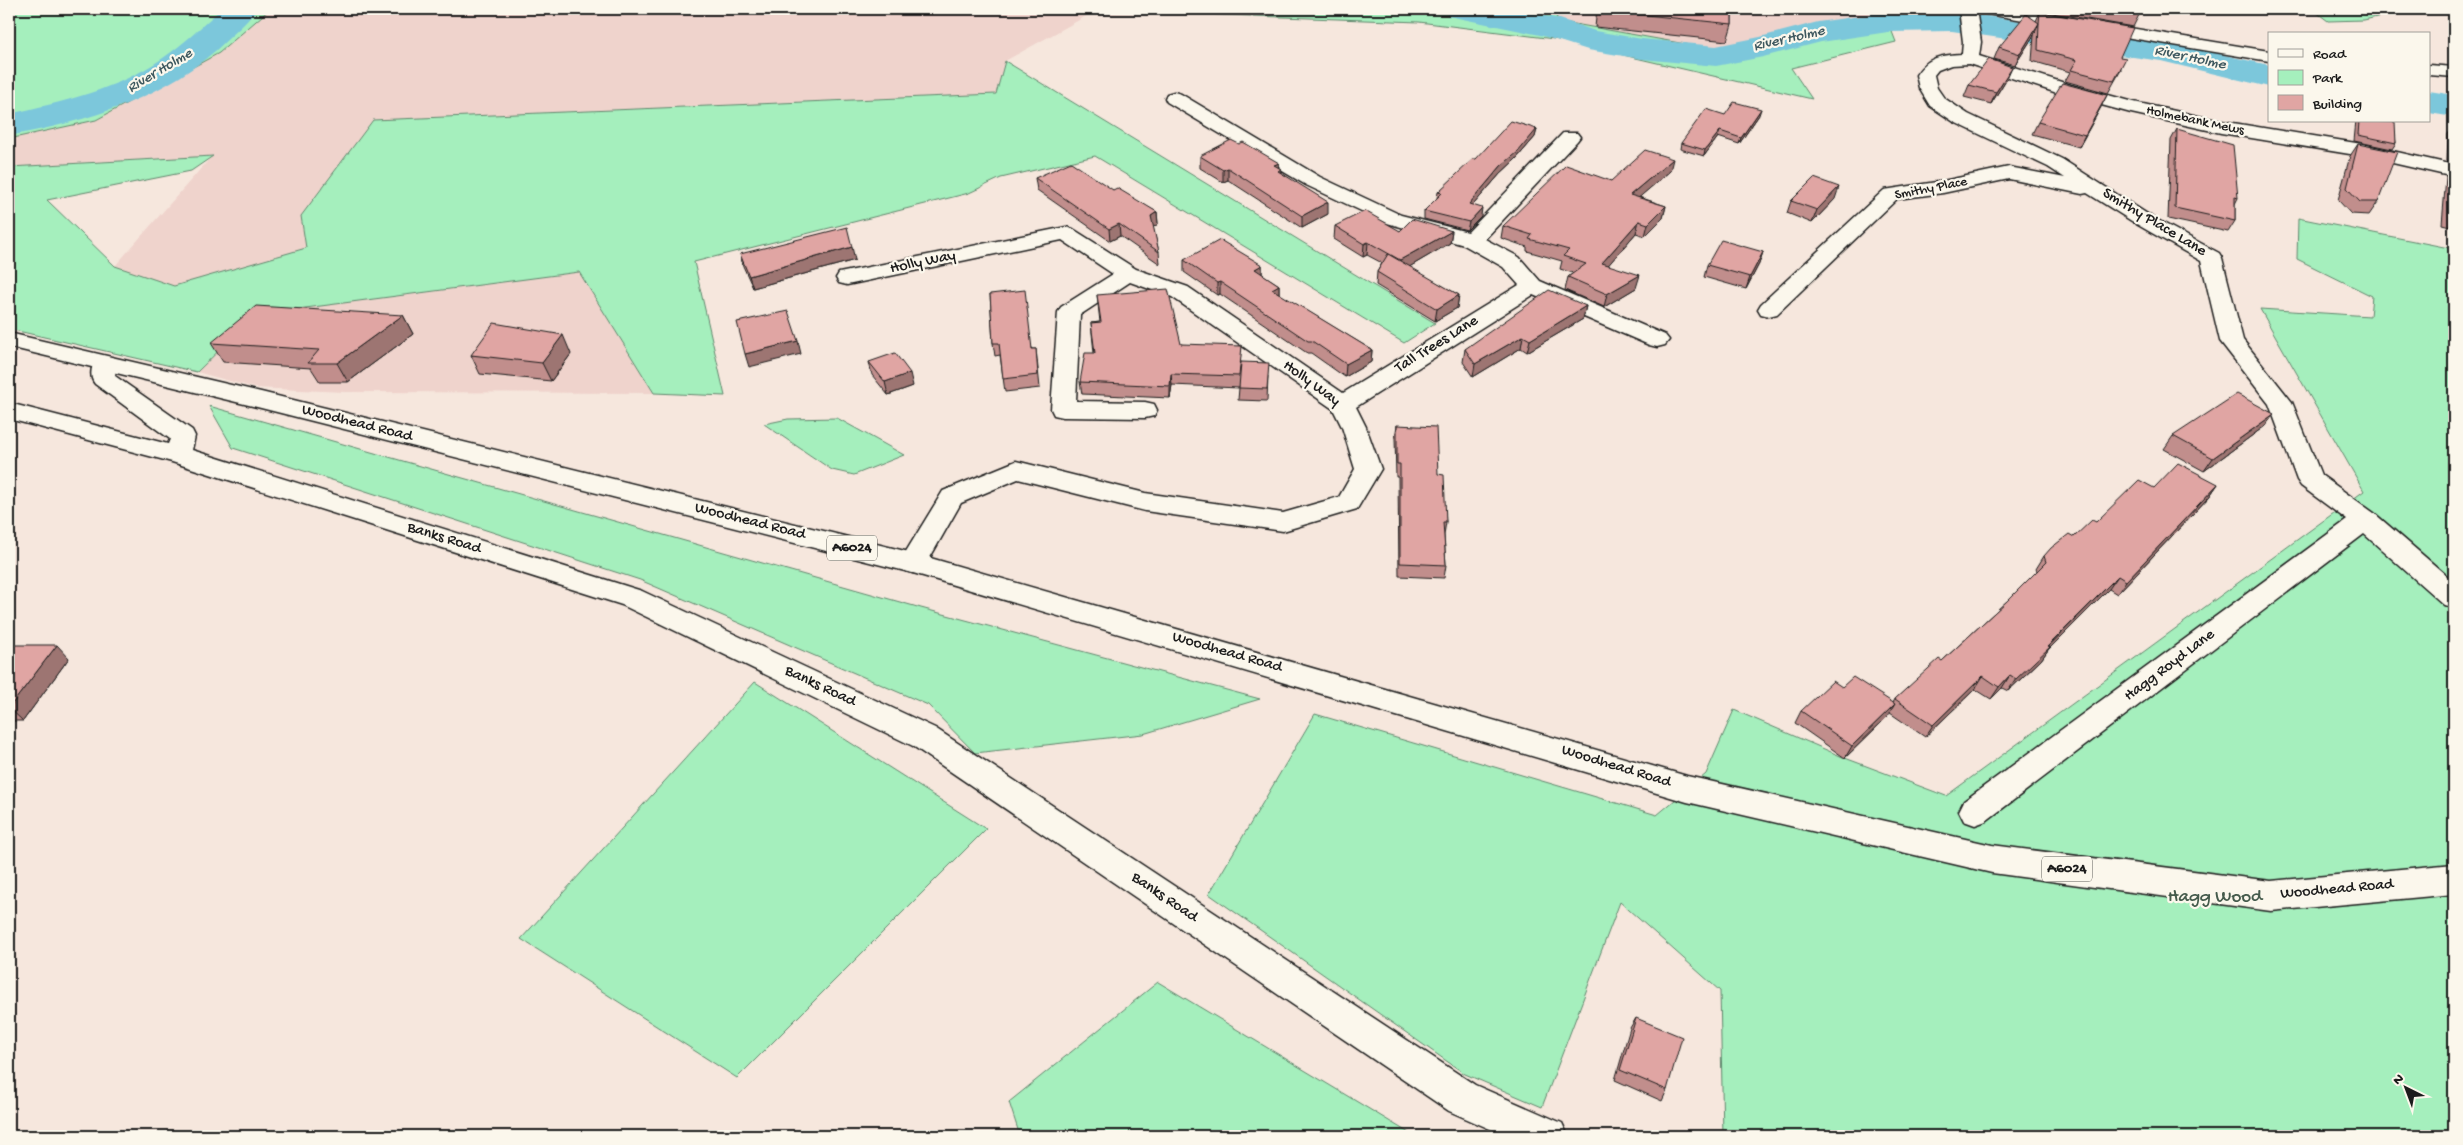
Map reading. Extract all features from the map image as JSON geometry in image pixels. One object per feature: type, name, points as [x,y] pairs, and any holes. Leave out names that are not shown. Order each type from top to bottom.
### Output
[{"type":"street","points":[[1987,9],[2019,11],[2268,56]]},
{"type":"street","points":[[1968,18],[1970,59]]},
{"type":"street","name":"Holmebank Mews","points":[[1970,59],[2064,89],[2131,107],[2267,135],[2362,150],[2454,171]]},
{"type":"street","name":"Smithy Place Lane","points":[[1970,59],[1949,60],[1931,66],[1925,75],[1928,88],[1937,102],[1961,118],[2055,163],[2106,194],[2145,221],[2211,258],[2232,341],[2280,402],[2310,480],[2365,520],[2454,598]]},
{"type":"street","points":[[2430,70],[2454,72]]},
{"type":"street","points":[[1174,98],[1312,182],[1394,219],[1472,240],[1511,262],[1532,286],[1658,340]]},
{"type":"street","points":[[1472,240],[1570,137]]},
{"type":"street","name":"Smithy Place","points":[[1769,309],[1892,194],[1943,187],[2009,173],[2106,194]]},
{"type":"street","name":"Holly Way","points":[[847,278],[1066,233],[1128,274],[1180,292],[1342,404],[1354,427],[1368,469],[1348,503],[1283,522],[1145,502],[1016,470],[952,497],[913,563]]},
{"type":"street","points":[[1128,274],[1069,312],[1064,409],[1145,410]]},
{"type":"street","name":"Tall Trees Lane","points":[[1342,404],[1532,286]]},
{"type":"street","name":"Woodhead Road","points":[[9,340],[261,400],[913,563],[1687,788],[1992,859],[2271,896],[2454,879]]},
{"type":"street","points":[[104,364],[103,379],[183,436],[178,456]]},
{"type":"street","name":"Banks Road","points":[[9,411],[178,456],[632,598],[924,736],[1462,1098],[1549,1136]]},
{"type":"street","name":"Hagg Royd Lane","points":[[1975,812],[2365,520]]},
{"type":"shaded area","points":[[270,9],[1166,9],[1088,15],[1005,61],[996,94],[373,120],[306,248],[174,287],[115,266],[212,156],[9,167],[9,139],[96,120],[219,53]]},
{"type":"shaded area","points":[[1554,9],[1884,9],[1889,24],[1719,50],[1557,21]]},
{"type":"shaded area","points":[[580,272],[654,393],[345,392],[255,388],[197,372],[243,327],[260,314]]},
{"type":"green space","points":[[15,9],[270,9],[219,53],[96,120],[9,139],[9,14]]},
{"type":"green space","points":[[1166,9],[1554,9],[1558,21],[1719,50],[1889,24],[1896,42],[1791,68],[1812,99],[1554,39],[1419,22],[1144,12]]},
{"type":"green space","points":[[2312,9],[2412,9],[2364,20],[2328,21]]},
{"type":"green space","points":[[1005,61],[1435,323],[1404,343],[1095,156],[1001,178],[969,193],[694,262],[725,396],[654,393],[579,272],[260,314],[243,327],[197,372],[9,329],[9,167],[213,156],[191,171],[47,200],[115,266],[174,286],[306,248],[301,216],[373,120],[996,94]]},
{"type":"green space","name":"Hagg Wood","points":[[2298,218],[2454,249],[2454,1136],[1723,1136],[1720,991],[1620,902],[1542,1107],[1465,1074],[1209,894],[1315,714],[1657,815],[1706,774],[1734,710],[1845,758],[1946,796],[2364,491],[2260,309],[2370,316],[2372,296],[2297,259]]},
{"type":"green space","points":[[209,406],[921,608],[1260,699],[1143,734],[975,753],[928,705],[640,580],[233,448]]},
{"type":"green space","points":[[837,418],[904,455],[854,475],[832,470],[764,424],[788,419]]},
{"type":"green space","points":[[755,682],[986,829],[737,1078],[521,939]]},
{"type":"green space","points":[[1158,982],[1414,1136],[1020,1136],[1009,1102]]},
{"type":"building","points":[[1732,9],[1732,24],[1598,10]]},
{"type":"building","points":[[2110,9],[2142,9],[2140,14]]},
{"type":"building","points":[[2040,12],[2133,28],[2120,57],[2126,58],[2114,81],[2071,70],[2077,60],[2038,50]]},
{"type":"building","points":[[2026,14],[2039,23],[2020,54],[1999,47]]},
{"type":"building","points":[[1989,59],[2012,67],[1996,92],[1969,85]]},
{"type":"building","points":[[2062,83],[2107,95],[2085,135],[2038,122]]},
{"type":"building","points":[[1734,102],[1761,109],[1741,138],[1720,131],[1705,150],[1681,143],[1706,109],[1725,115]]},
{"type":"building","points":[[1511,121],[1537,129],[1518,152],[1501,166],[1469,204],[1482,208],[1469,222],[1424,211],[1442,193],[1438,192],[1473,159],[1476,159]]},
{"type":"building","points":[[2359,122],[2395,122],[2396,143],[2358,135]]},
{"type":"building","points":[[2177,129],[2233,145],[2238,198],[2235,197],[2235,221],[2175,208]]},
{"type":"building","points":[[1231,140],[1239,144],[1243,142],[1279,163],[1274,165],[1281,169],[1278,171],[1328,202],[1302,216],[1228,168],[1223,170],[1200,156]]},
{"type":"building","points":[[2358,144],[2397,152],[2378,202],[2360,202],[2347,188]]},
{"type":"building","points":[[1645,150],[1673,159],[1630,195],[1666,206],[1648,224],[1639,221],[1602,263],[1640,275],[1607,294],[1568,277],[1586,264],[1563,256],[1569,250],[1529,239],[1532,235],[1503,226],[1566,165],[1611,181]]},
{"type":"building","points":[[1071,162],[1113,190],[1117,188],[1157,212],[1151,216],[1159,252],[1119,224],[1109,229],[1035,178]]},
{"type":"building","points":[[2454,174],[2454,212],[2451,212]]},
{"type":"building","points":[[1814,178],[1839,187],[1817,210],[1791,201]]},
{"type":"building","points":[[1365,211],[1400,231],[1412,219],[1452,231],[1400,260],[1368,242],[1364,244],[1335,226]]},
{"type":"building","points":[[847,227],[852,247],[749,276],[740,254]]},
{"type":"building","points":[[1220,240],[1262,265],[1255,269],[1279,285],[1272,289],[1372,350],[1346,364],[1220,282],[1217,283],[1184,260]]},
{"type":"building","points":[[1721,240],[1763,252],[1750,277],[1707,265]]},
{"type":"building","points":[[1388,254],[1459,295],[1437,309],[1377,272]]},
{"type":"building","points":[[1168,289],[1181,344],[1242,346],[1239,376],[1171,374],[1170,386],[1080,382],[1085,353],[1095,353],[1091,323],[1101,322],[1097,295]]},
{"type":"building","points":[[1025,290],[1032,349],[1036,349],[1038,375],[1003,379],[999,343],[993,343],[990,294]]},
{"type":"building","points":[[1549,290],[1586,306],[1530,340],[1523,336],[1475,364],[1465,349]]},
{"type":"building","points":[[256,306],[403,315],[337,363],[308,363],[319,350],[211,343]]},
{"type":"building","points":[[788,311],[798,341],[745,354],[737,322]]},
{"type":"building","points":[[494,323],[563,335],[542,363],[471,355]]},
{"type":"building","points":[[895,353],[910,373],[885,382],[869,362]]},
{"type":"building","points":[[1241,362],[1269,363],[1267,389],[1239,388]]},
{"type":"building","points":[[2237,394],[2274,414],[2213,458],[2173,436]]},
{"type":"building","points":[[1397,425],[1436,427],[1438,474],[1444,475],[1446,522],[1443,522],[1446,565],[1400,563],[1400,464],[1397,464]]},
{"type":"building","points":[[2178,463],[2218,484],[2126,581],[2118,576],[2048,646],[2050,647],[2016,679],[2010,675],[1999,687],[1983,676],[1933,725],[1895,699],[1939,659],[1942,661],[2007,601],[2046,562],[2044,556],[2051,548],[2069,534],[2074,537],[2092,520],[2096,522],[2139,480],[2154,488]]},
{"type":"building","points":[[9,645],[57,645],[9,708]]},
{"type":"building","points":[[1853,677],[1895,704],[1852,746],[1801,711],[1833,681],[1842,687]]},
{"type":"building","points":[[1636,1018],[1682,1037],[1667,1090],[1620,1070]]},
{"type":"waterway","name":"River Holme","points":[[9,125],[58,114],[106,100],[152,80],[174,67],[195,51],[240,9]]},
{"type":"waterway","name":"River Holme","points":[[1460,9],[1548,26],[1588,40],[1642,49],[1716,56],[1763,47],[1818,32],[1888,22],[1952,21],[1984,24],[2161,51],[2268,76]]},
{"type":"waterway","name":"River Holme","points":[[2430,102],[2454,106]]}]
